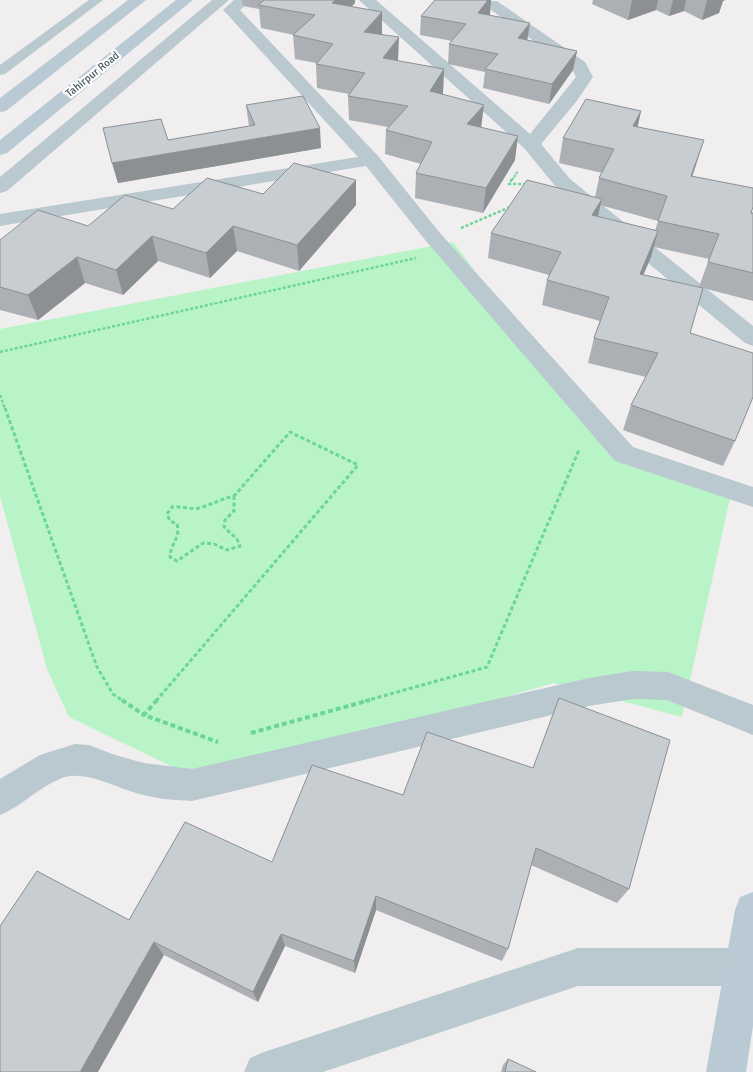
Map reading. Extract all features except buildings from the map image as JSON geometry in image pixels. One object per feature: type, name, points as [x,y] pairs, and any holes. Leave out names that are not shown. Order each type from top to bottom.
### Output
[{"type":"main road","points":[[0,107],[134,0],[180,4]]},
{"type":"main road","name":"Tahirpur Road","points":[[0,149],[180,4]]},
{"type":"main road","points":[[726,1072],[748,968],[753,910]]},
{"type":"street","points":[[0,186],[221,0]]},
{"type":"street","points":[[243,0],[231,10],[371,160],[433,237],[624,454],[753,497]]},
{"type":"street","points":[[366,0],[533,146],[563,183],[753,338]]},
{"type":"street","points":[[492,4],[579,66],[585,77],[533,146]]},
{"type":"street","points":[[0,220],[210,188],[371,160]]},
{"type":"street","points":[[0,799],[23,782],[61,762],[84,760],[139,779],[162,784],[192,785],[590,692],[633,685],[668,686],[753,720]]},
{"type":"street","points":[[264,1072],[578,967],[748,968]]},
{"type":"lane","points":[[0,71],[97,0]]},
{"type":"path","points":[[533,146],[509,184],[563,183]]},
{"type":"path","points":[[0,352],[416,258],[433,237],[511,207]]},
{"type":"path","points":[[416,258],[422,266]]},
{"type":"path","points":[[0,396],[97,667],[113,694],[144,715],[218,742],[227,740]]},
{"type":"path","points":[[144,715],[358,465],[290,432],[234,496],[218,499],[198,509],[182,506],[172,508],[167,514],[170,521],[177,524],[180,532],[178,540],[170,549],[170,557],[177,561],[194,548],[205,543],[212,542],[226,550],[240,546],[238,539],[224,527],[225,520],[234,510],[234,496]]},
{"type":"path","points":[[246,734],[486,667],[581,445]]},
{"type":"green space","points":[[453,242],[608,447],[730,498],[682,717],[554,683],[204,782],[69,717],[47,669],[0,496],[0,329]]}]
